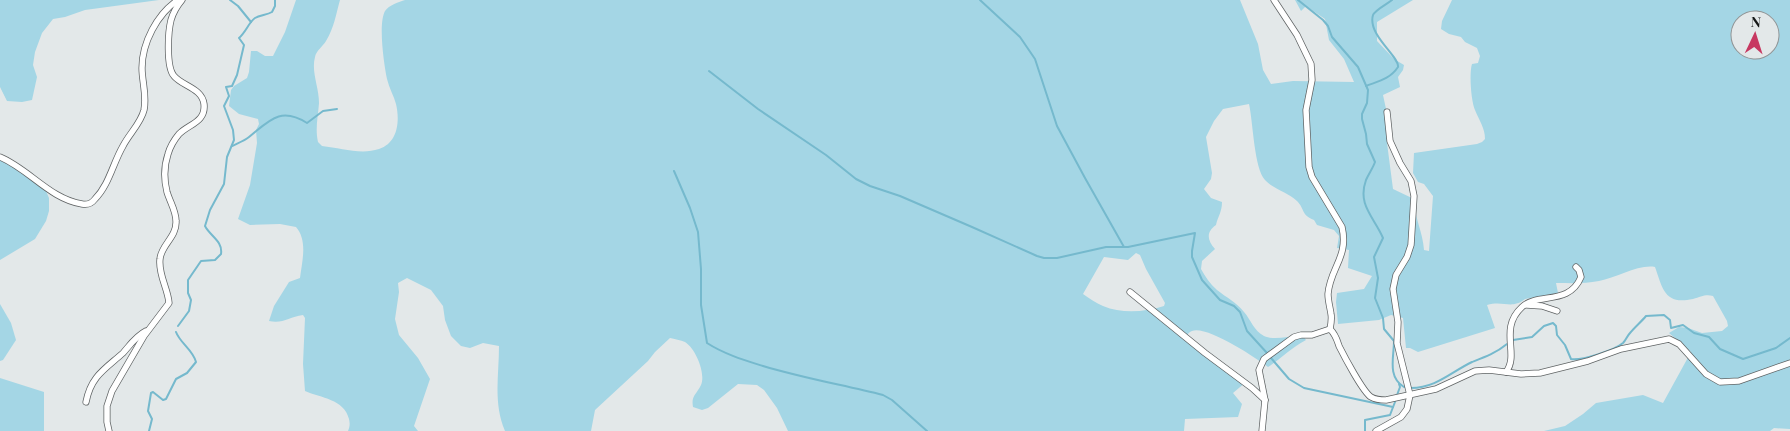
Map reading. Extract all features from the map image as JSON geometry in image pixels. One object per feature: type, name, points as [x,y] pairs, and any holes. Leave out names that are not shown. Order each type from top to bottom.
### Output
[{"type":"street","points":[[0,157],[22,169],[65,199],[84,205],[94,201],[106,184],[122,147],[144,109],[145,91],[142,66],[146,43],[150,33],[166,11],[180,0]]},
{"type":"street","points":[[109,431],[107,406],[112,391],[150,328],[169,304],[160,259],[162,251],[174,235],[176,223],[166,185],[165,175],[168,154],[172,143],[179,134],[201,118],[203,113],[204,104],[200,95],[173,75],[169,66],[170,24],[180,0]]},
{"type":"street","points":[[1274,0],[1297,35],[1311,64],[1312,80],[1306,110],[1310,167],[1312,176],[1342,227],[1344,235],[1342,253],[1328,294],[1331,316],[1330,329],[1362,387],[1369,396],[1380,400],[1436,389],[1475,371],[1522,374],[1540,373],[1588,361],[1621,349],[1670,339],[1679,344],[1706,374],[1720,382],[1739,381],[1790,364]]},
{"type":"street","points":[[1376,431],[1401,417],[1406,409],[1410,395],[1397,343],[1398,322],[1393,289],[1396,275],[1411,245],[1414,196],[1411,182],[1390,141],[1388,112]]},
{"type":"street","points":[[1506,372],[1510,367],[1511,361],[1510,328],[1514,315],[1531,302],[1552,299],[1575,287],[1581,277],[1576,267]]},
{"type":"street","points":[[1130,292],[1205,354],[1252,388],[1265,400]]},
{"type":"street","points":[[1525,305],[1542,306],[1557,311]]},
{"type":"street","points":[[86,402],[88,389],[94,380],[140,334],[150,328]]},
{"type":"street","points":[[1262,431],[1265,400],[1259,370],[1264,359],[1294,337],[1312,335],[1330,329]]},
{"type":"shaded area","points":[[0,0],[159,0],[85,10],[53,19],[42,33],[35,52],[33,65],[37,77],[32,100],[22,102],[7,101],[0,87]]},
{"type":"shaded area","points":[[296,0],[340,0],[331,31],[317,53],[314,63],[319,103],[318,142],[322,146],[372,151],[390,142],[396,131],[398,117],[386,72],[382,44],[382,25],[385,11],[394,4],[405,0],[1240,0],[1258,44],[1263,70],[1271,84],[1293,81],[1354,82],[1344,59],[1329,40],[1325,19],[1306,6],[1301,11],[1295,0],[1413,0],[1377,22],[1377,41],[1394,59],[1404,65],[1398,77],[1400,87],[1383,95],[1386,109],[1387,143],[1393,189],[1414,199],[1415,212],[1424,250],[1429,251],[1433,196],[1424,184],[1418,182],[1413,173],[1414,153],[1477,144],[1485,139],[1483,128],[1474,106],[1471,87],[1472,64],[1478,63],[1480,56],[1477,48],[1465,42],[1461,37],[1449,34],[1441,29],[1442,21],[1452,0],[1790,0],[1790,429],[1774,428],[1770,431],[1544,431],[1565,426],[1596,403],[1643,395],[1663,403],[1691,352],[1669,333],[1679,327],[1702,333],[1722,331],[1728,326],[1713,296],[1676,300],[1666,294],[1655,267],[1642,267],[1593,282],[1556,283],[1558,293],[1525,299],[1516,304],[1487,305],[1495,328],[1418,352],[1406,348],[1403,318],[1391,315],[1379,320],[1338,324],[1337,293],[1364,289],[1372,276],[1348,268],[1349,250],[1337,248],[1339,236],[1334,230],[1317,225],[1314,220],[1305,214],[1297,201],[1265,180],[1258,165],[1249,104],[1223,109],[1206,137],[1212,173],[1211,179],[1204,189],[1211,198],[1222,202],[1216,225],[1209,233],[1210,242],[1215,249],[1202,261],[1201,269],[1212,285],[1241,309],[1261,334],[1273,338],[1303,336],[1306,340],[1268,367],[1219,337],[1199,330],[1188,334],[1185,340],[1246,382],[1233,393],[1242,404],[1238,417],[1185,419],[1184,431],[788,431],[777,408],[764,390],[757,385],[738,384],[708,408],[702,410],[693,407],[693,398],[702,380],[699,362],[689,345],[680,340],[670,338],[595,410],[591,431],[505,431],[499,410],[497,389],[499,346],[483,343],[470,348],[461,346],[451,336],[445,320],[443,306],[431,290],[407,278],[398,283],[399,292],[395,319],[399,335],[418,358],[430,379],[414,426],[418,431],[348,431],[349,419],[342,407],[331,400],[305,391],[303,364],[305,318],[303,315],[282,321],[269,321],[274,306],[289,282],[300,278],[303,245],[300,233],[296,227],[280,224],[250,225],[238,219],[250,185],[257,143],[256,130],[259,124],[258,119],[239,114],[229,106],[231,90],[247,78],[251,51],[257,51],[265,56],[273,56],[285,32]],"holes":[[[1136,253],[1140,255],[1165,303],[1164,306],[1141,311],[1110,309],[1083,294],[1104,257],[1128,260]]]},
{"type":"shaded area","points":[[0,160],[15,167],[46,191],[49,198],[49,211],[46,221],[35,239],[0,260]]},
{"type":"shaded area","points":[[0,304],[11,323],[16,340],[3,360],[0,361]]},
{"type":"shaded area","points":[[0,378],[44,392],[44,431],[0,431]]},
{"type":"waterway","points":[[230,0],[238,6],[251,22]]},
{"type":"waterway","points":[[178,326],[189,311],[191,300],[188,293],[188,280],[201,261],[215,260],[221,254],[218,242],[205,226],[210,210],[224,184],[227,157],[234,140],[233,130],[224,106],[229,96],[226,87],[232,86],[237,75],[244,45],[239,38],[255,18],[272,12],[275,0]]},
{"type":"waterway","points":[[980,0],[1020,37],[1035,59],[1057,126],[1124,247]]},
{"type":"waterway","points":[[1298,0],[1328,26],[1332,37],[1358,67],[1368,90],[1367,103],[1362,119],[1367,144],[1375,162],[1366,180],[1364,197],[1365,204],[1383,238],[1374,257],[1378,278],[1375,298],[1383,318],[1384,329],[1394,341],[1393,372],[1395,378],[1404,387]]},
{"type":"waterway","points":[[1366,86],[1388,77],[1398,67],[1394,57],[1379,38],[1372,23],[1374,13],[1392,0]]},
{"type":"waterway","points":[[709,71],[758,109],[826,155],[856,179],[900,196],[1037,256],[1057,258],[1106,247],[1128,247],[1195,233],[1192,257],[1202,280],[1220,300],[1234,306],[1240,312],[1247,331],[1267,353]]},
{"type":"waterway","points":[[232,146],[275,118],[289,116],[307,123],[323,111],[337,109]]},
{"type":"waterway","points":[[674,171],[698,232],[701,305],[707,343],[727,354],[763,366],[883,395],[892,400],[927,431]]},
{"type":"waterway","points":[[1513,340],[1532,337],[1544,326],[1553,323],[1556,326],[1557,335],[1565,345],[1571,359],[1590,357],[1619,346],[1646,316],[1664,315],[1670,320],[1671,328],[1683,325],[1694,333],[1709,337],[1720,349],[1743,359],[1776,348],[1790,338]]},
{"type":"waterway","points":[[149,431],[152,419],[148,411],[151,393],[153,392],[163,400],[166,399],[176,379],[187,373],[196,362],[176,332]]},
{"type":"waterway","points":[[1411,388],[1436,382],[1507,344]]},
{"type":"waterway","points":[[1271,358],[1289,379],[1304,388],[1393,407]]},
{"type":"waterway","points":[[1397,395],[1400,387],[1399,384]]},
{"type":"waterway","points":[[1365,431],[1365,420],[1390,415],[1395,402]]}]
